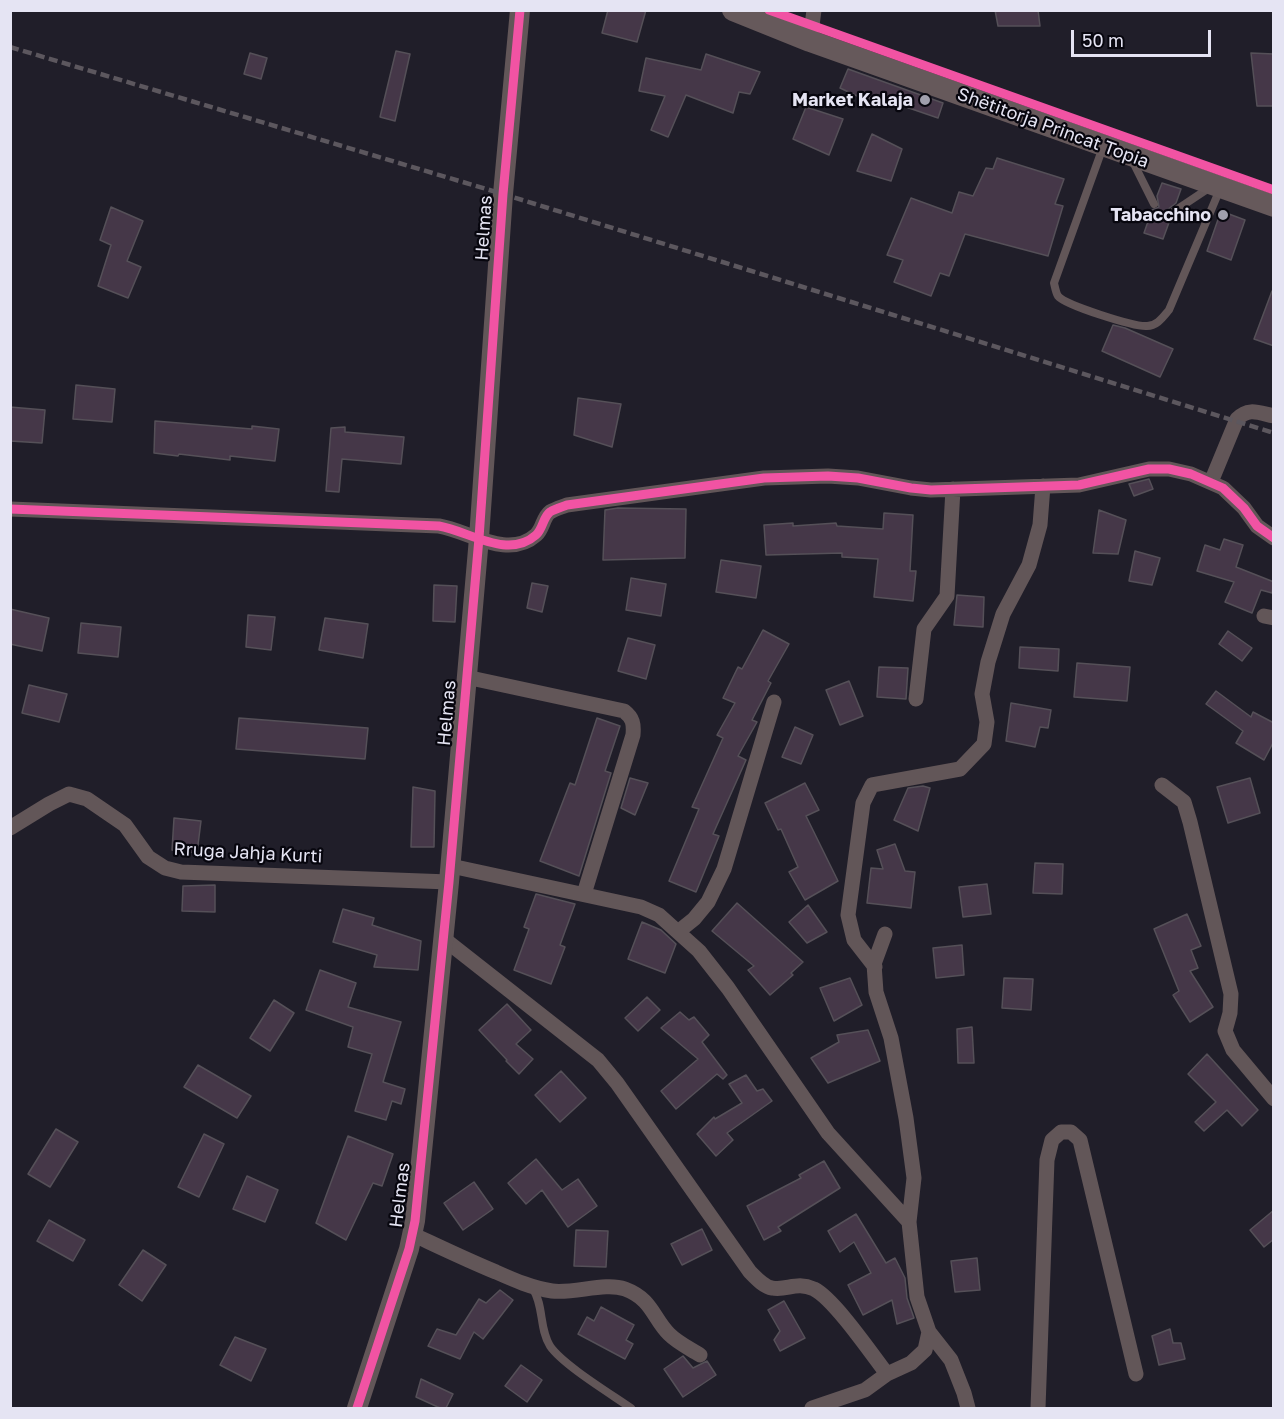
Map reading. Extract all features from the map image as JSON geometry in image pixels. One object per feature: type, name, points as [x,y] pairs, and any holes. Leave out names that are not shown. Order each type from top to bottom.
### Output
[{"type":"main road","name":"Shëtitorja Princat Topia","points":[[733,10],[810,41],[1274,206]]},
{"type":"street","name":"Helmas","points":[[357,1408],[412,1234],[450,874],[479,538],[503,194],[520,10]]},
{"type":"street","points":[[810,41],[814,10]]},
{"type":"street","points":[[1211,482],[1237,419],[1242,413],[1250,410],[1274,416]]},
{"type":"street","points":[[10,509],[439,525],[513,547],[538,534],[549,513],[567,505],[764,478],[828,476],[858,478],[911,488],[953,489],[1079,485],[1149,469],[1169,469],[1223,488],[1244,508],[1257,526],[1274,538]]},
{"type":"street","points":[[875,968],[854,940],[848,915],[863,804],[872,785],[960,769],[984,744],[987,722],[982,694],[988,662],[1003,614],[1029,565],[1040,525],[1043,486]]},
{"type":"street","points":[[916,699],[924,629],[947,596],[953,489]]},
{"type":"street","points":[[466,677],[624,711],[630,716],[634,724],[633,735],[584,894]]},
{"type":"street","points":[[679,931],[694,919],[708,902],[724,869],[774,702]]},
{"type":"street","points":[[1162,785],[1184,802],[1190,822],[1231,994],[1230,1012],[1225,1031],[1233,1050],[1274,1099]]},
{"type":"street","name":"Rruga Jahja Kurti","points":[[10,828],[69,794],[87,799],[125,825],[148,857],[165,868],[181,872],[450,874]]},
{"type":"street","points":[[450,874],[584,894],[642,907],[659,915],[699,951],[728,988],[828,1133],[909,1222]]},
{"type":"street","points":[[885,934],[875,968],[876,992],[891,1038],[906,1118],[914,1178],[909,1222],[917,1297],[929,1332],[951,1360],[968,1408]]},
{"type":"street","points":[[444,939],[598,1060],[617,1083],[750,1272],[759,1281],[772,1288],[799,1285],[813,1289],[827,1298],[887,1374]]},
{"type":"street","points":[[1038,1408],[1047,1160],[1052,1140],[1061,1132],[1071,1132],[1080,1140],[1136,1374]]},
{"type":"street","points":[[412,1234],[532,1288],[554,1291],[624,1289],[640,1297],[655,1312],[667,1332],[679,1343],[700,1354]]},
{"type":"street","points":[[812,1408],[864,1390],[887,1374],[911,1363],[925,1350],[929,1332]]},
{"type":"lane","points":[[1103,146],[1054,283],[1057,295],[1066,303],[1125,322],[1149,327],[1159,322],[1169,310],[1218,186]]},
{"type":"lane","points":[[1130,155],[1154,204]]},
{"type":"lane","points":[[1173,212],[1218,186]]},
{"type":"lane","points":[[532,1288],[540,1299],[542,1327],[551,1346],[586,1377],[631,1408]]},
{"type":"building","points":[[608,10],[646,10],[637,42],[602,33]]},
{"type":"building","points":[[995,10],[1038,10],[1040,26],[998,26]]},
{"type":"building","points":[[396,51],[410,54],[395,121],[380,117]]},
{"type":"building","points":[[250,53],[267,58],[261,79],[244,74]]},
{"type":"building","points":[[1251,53],[1274,54],[1274,106],[1257,106]]},
{"type":"building","points":[[706,54],[760,72],[750,94],[739,92],[733,113],[686,95],[668,137],[651,130],[665,96],[639,91],[646,58],[701,70]]},
{"type":"building","points":[[848,69],[943,103],[938,118],[871,95],[868,101],[840,88]]},
{"type":"building","points":[[806,107],[843,119],[829,155],[793,139]]},
{"type":"building","points":[[872,134],[902,149],[891,181],[857,171]]},
{"type":"building","points":[[997,158],[1064,179],[1055,204],[1063,206],[1048,256],[965,234],[949,276],[940,273],[931,296],[894,282],[903,260],[887,255],[911,198],[952,213],[959,192],[973,196],[986,168],[993,169]]},
{"type":"building","points":[[1162,183],[1181,189],[1176,203],[1167,210],[1171,217],[1163,239],[1144,233],[1152,210],[1159,207],[1157,196]]},
{"type":"building","points":[[111,207],[143,221],[127,261],[141,267],[128,298],[98,286],[111,245],[100,240]]},
{"type":"building","points":[[1221,211],[1245,220],[1231,260],[1207,251]]},
{"type":"building","points":[[1272,291],[1274,292],[1274,346],[1254,339]]},
{"type":"building","points":[[1113,325],[1173,349],[1160,377],[1102,351]]},
{"type":"building","points":[[76,385],[115,389],[112,422],[73,419]]},
{"type":"building","points":[[578,398],[621,404],[612,447],[574,435]]},
{"type":"building","points":[[10,407],[45,410],[42,443],[10,441]]},
{"type":"building","points":[[155,421],[279,429],[275,461],[230,456],[230,460],[154,453]]},
{"type":"building","points":[[345,427],[345,432],[404,437],[401,464],[342,459],[339,492],[326,491],[331,428]]},
{"type":"building","points":[[1149,479],[1153,489],[1134,496],[1129,484]]},
{"type":"building","points":[[618,508],[686,509],[685,558],[603,560],[605,510]]},
{"type":"building","points":[[1099,510],[1126,520],[1118,554],[1093,553]]},
{"type":"building","points":[[884,513],[913,515],[910,571],[916,571],[913,601],[874,597],[878,559],[842,557],[842,553],[766,555],[764,525],[793,523],[793,526],[836,523],[837,526],[883,529]]},
{"type":"building","points":[[1224,539],[1243,545],[1236,567],[1274,582],[1272,593],[1261,590],[1252,613],[1225,602],[1234,582],[1197,571],[1205,545],[1220,550]]},
{"type":"building","points":[[1135,551],[1160,558],[1152,585],[1129,581]]},
{"type":"building","points":[[721,560],[761,566],[756,598],[716,592]]},
{"type":"building","points":[[631,578],[666,584],[661,616],[626,610]]},
{"type":"building","points":[[532,583],[548,586],[542,612],[527,608]]},
{"type":"building","points":[[434,585],[457,586],[455,622],[433,621]]},
{"type":"building","points":[[957,595],[984,597],[983,627],[954,625]]},
{"type":"building","points":[[10,609],[49,618],[42,651],[10,644]]},
{"type":"building","points":[[248,615],[275,617],[271,650],[246,647]]},
{"type":"building","points":[[325,618],[368,624],[363,658],[319,650]]},
{"type":"building","points":[[81,623],[121,627],[118,657],[78,653]]},
{"type":"building","points":[[763,630],[789,644],[768,681],[771,683],[752,720],[757,722],[738,756],[746,760],[713,834],[719,836],[696,892],[669,881],[699,809],[692,807],[723,738],[717,735],[735,703],[723,698],[738,667],[742,669]]},
{"type":"building","points":[[1228,631],[1252,648],[1242,661],[1219,644]]},
{"type":"building","points":[[628,638],[655,645],[646,679],[618,671]]},
{"type":"building","points":[[1020,647],[1059,649],[1058,671],[1019,668]]},
{"type":"building","points":[[1077,663],[1130,667],[1127,701],[1074,697]]},
{"type":"building","points":[[879,667],[908,668],[906,699],[877,697]]},
{"type":"building","points":[[849,681],[863,716],[840,725],[826,690]]},
{"type":"building","points":[[29,685],[67,694],[59,722],[22,713]]},
{"type":"building","points":[[1216,691],[1251,717],[1253,712],[1274,723],[1274,741],[1264,760],[1236,743],[1243,731],[1206,704]]},
{"type":"building","points":[[1011,703],[1051,710],[1048,728],[1040,727],[1035,747],[1006,741]]},
{"type":"building","points":[[239,718],[368,728],[365,759],[236,749]]},
{"type":"building","points":[[597,718],[620,726],[605,771],[611,773],[579,876],[540,861],[570,783],[575,785]]},
{"type":"building","points":[[795,727],[813,735],[801,764],[782,757]]},
{"type":"building","points":[[630,778],[648,783],[635,815],[621,808]]},
{"type":"building","points":[[1250,778],[1260,813],[1228,823],[1217,787]]},
{"type":"building","points":[[805,783],[819,810],[806,816],[838,881],[805,900],[789,872],[798,867],[781,829],[778,830],[765,803]]},
{"type":"building","points":[[923,786],[930,788],[918,831],[894,820],[908,788]]},
{"type":"building","points":[[413,787],[435,791],[434,847],[411,847]]},
{"type":"building","points":[[174,818],[201,821],[197,853],[172,850]]},
{"type":"building","points":[[895,844],[905,871],[915,872],[911,908],[867,903],[871,868],[883,869],[877,850]]},
{"type":"building","points":[[1035,863],[1063,864],[1062,894],[1033,893]]},
{"type":"building","points":[[987,884],[991,914],[963,917],[959,887]]},
{"type":"building","points":[[215,885],[215,912],[182,911],[183,886]]},
{"type":"building","points":[[536,894],[575,904],[560,945],[565,947],[551,984],[514,970],[529,929],[524,927]]},
{"type":"building","points":[[737,903],[803,962],[791,973],[793,975],[770,995],[748,970],[754,966],[712,931]]},
{"type":"building","points":[[808,905],[827,932],[807,943],[789,922]]},
{"type":"building","points":[[343,909],[374,918],[372,925],[421,941],[418,970],[374,967],[377,955],[333,942]]},
{"type":"building","points":[[1187,914],[1201,946],[1191,950],[1198,968],[1190,971],[1213,1007],[1190,1022],[1173,995],[1179,991],[1154,929]]},
{"type":"building","points":[[642,922],[661,930],[676,944],[665,973],[628,959]]},
{"type":"building","points":[[962,945],[964,975],[936,978],[933,948]]},
{"type":"building","points":[[320,970],[356,983],[348,1007],[401,1022],[383,1082],[405,1089],[401,1104],[392,1101],[386,1120],[355,1111],[372,1054],[348,1047],[353,1027],[306,1010]]},
{"type":"building","points":[[850,978],[862,1005],[834,1021],[820,988]]},
{"type":"building","points":[[1004,978],[1033,979],[1031,1010],[1002,1008]]},
{"type":"building","points":[[647,997],[660,1010],[638,1031],[625,1018]]},
{"type":"building","points":[[274,1000],[294,1013],[270,1051],[250,1038]]},
{"type":"building","points":[[507,1004],[531,1030],[516,1044],[533,1059],[519,1074],[479,1030]]},
{"type":"building","points":[[680,1012],[689,1020],[694,1017],[709,1035],[702,1042],[727,1075],[723,1079],[717,1074],[676,1109],[661,1091],[698,1059],[661,1028]]},
{"type":"building","points":[[972,1027],[974,1063],[958,1063],[957,1029]]},
{"type":"building","points":[[868,1030],[880,1061],[828,1083],[811,1058],[839,1042],[837,1035]]},
{"type":"building","points":[[1207,1054],[1258,1110],[1242,1126],[1227,1110],[1204,1131],[1195,1122],[1216,1102],[1188,1074]]},
{"type":"building","points":[[198,1065],[251,1096],[237,1118],[184,1087]]},
{"type":"building","points":[[561,1071],[586,1098],[560,1122],[535,1095]]},
{"type":"building","points":[[746,1075],[757,1091],[763,1089],[772,1101],[727,1133],[733,1140],[716,1156],[697,1134],[714,1117],[715,1119],[742,1103],[729,1084]]},
{"type":"building","points":[[56,1129],[78,1142],[50,1187],[28,1174]]},
{"type":"building","points":[[204,1134],[224,1144],[199,1197],[178,1187]]},
{"type":"building","points":[[348,1136],[393,1154],[382,1186],[373,1183],[346,1240],[316,1223]]},
{"type":"building","points":[[536,1159],[562,1190],[578,1179],[597,1206],[568,1227],[542,1190],[526,1204],[508,1183]]},
{"type":"building","points":[[824,1161],[840,1188],[778,1227],[781,1231],[764,1240],[747,1206],[801,1178],[799,1175]]},
{"type":"building","points":[[247,1176],[278,1190],[265,1222],[233,1209]]},
{"type":"building","points":[[474,1182],[493,1209],[463,1230],[444,1203]]},
{"type":"building","points":[[1274,1210],[1274,1239],[1264,1247],[1250,1230]]},
{"type":"building","points":[[856,1214],[886,1263],[895,1258],[905,1278],[907,1298],[914,1318],[897,1324],[892,1300],[863,1315],[848,1285],[871,1273],[854,1242],[840,1252],[828,1231]]},
{"type":"building","points":[[49,1220],[85,1240],[73,1261],[37,1241]]},
{"type":"building","points":[[702,1229],[712,1250],[682,1265],[671,1244]]},
{"type":"building","points":[[576,1230],[608,1231],[606,1267],[574,1266]]},
{"type":"building","points":[[143,1250],[166,1265],[142,1301],[119,1285]]},
{"type":"building","points":[[977,1258],[980,1290],[955,1292],[951,1261]]},
{"type":"building","points":[[500,1290],[513,1300],[483,1339],[474,1332],[460,1359],[428,1346],[437,1329],[456,1335],[479,1299],[486,1303]]},
{"type":"building","points":[[784,1301],[805,1338],[780,1351],[774,1340],[780,1331],[768,1310]]},
{"type":"building","points":[[601,1307],[634,1325],[626,1340],[633,1344],[625,1359],[578,1334],[587,1317],[594,1321]]},
{"type":"building","points":[[1170,1329],[1173,1343],[1181,1343],[1185,1359],[1159,1365],[1152,1336]]},
{"type":"building","points":[[235,1337],[266,1349],[251,1381],[220,1365]]},
{"type":"building","points":[[683,1356],[693,1368],[707,1361],[716,1375],[683,1397],[664,1369]]},
{"type":"building","points":[[521,1365],[542,1380],[527,1402],[505,1386]]},
{"type":"building","points":[[421,1379],[453,1394],[446,1408],[440,1408],[416,1397]]},
{"type":"railway","points":[[10,47],[503,194],[1274,433]]},
{"type":"cycle path","points":[[357,1408],[409,1249],[415,1221],[449,882],[479,538],[503,194],[520,10]]},
{"type":"cycle path","points":[[769,10],[1274,190]]},
{"type":"cycle path","points":[[10,509],[439,526],[488,542],[513,545],[525,542],[536,535],[548,514],[567,505],[764,478],[828,476],[858,478],[931,490],[1079,485],[1149,469],[1169,469],[1191,474],[1223,488],[1244,508],[1257,526],[1274,538]]},
{"type":"place","name":"Market Kalaja","points":[[925,100]]},
{"type":"place","name":"Tabacchino","points":[[1223,215]]}]
